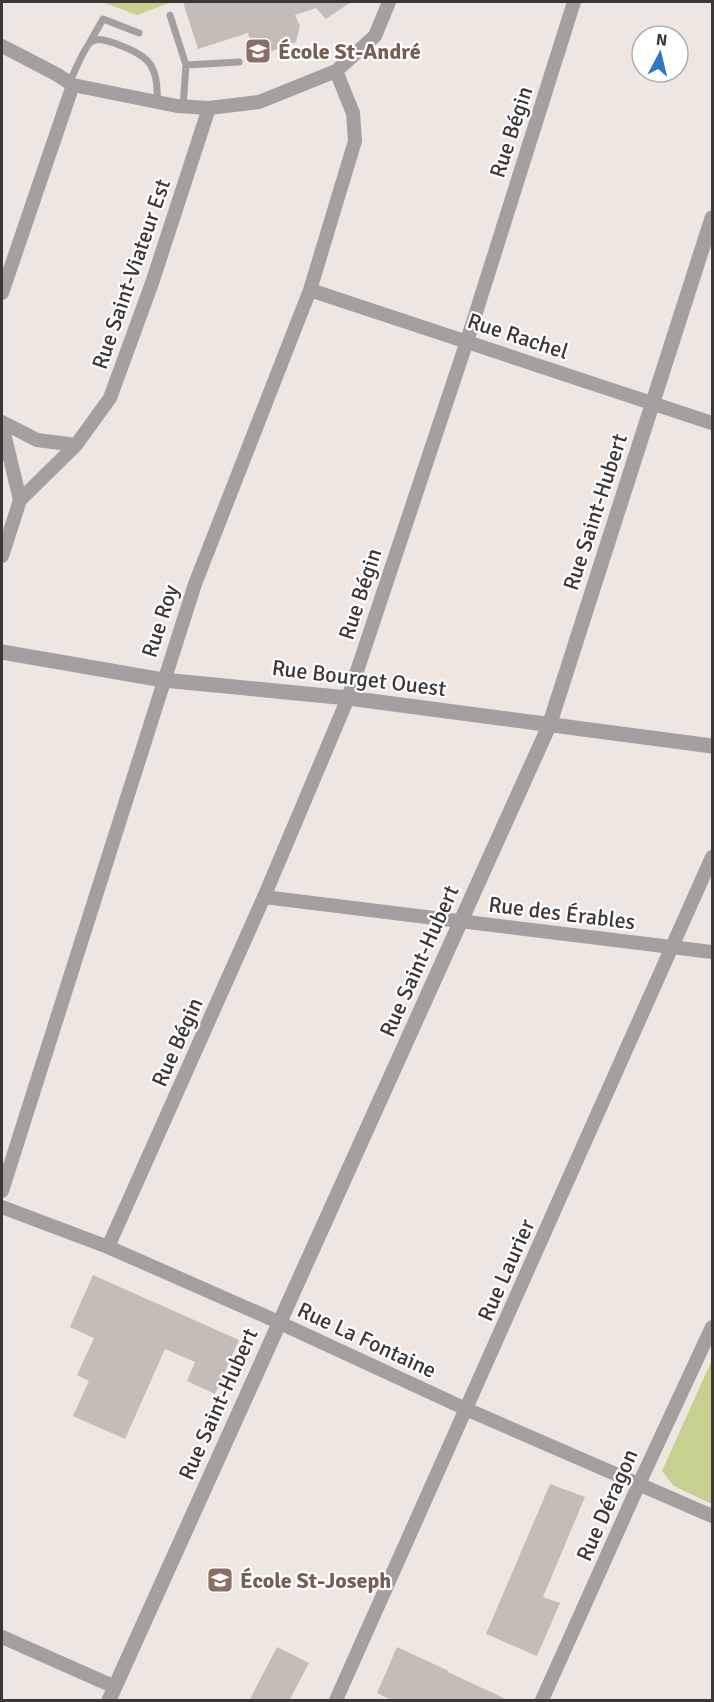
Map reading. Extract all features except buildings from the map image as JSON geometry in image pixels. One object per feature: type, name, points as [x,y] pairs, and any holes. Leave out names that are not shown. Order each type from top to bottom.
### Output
[{"type":"street","points":[[2,46],[71,84],[157,103],[209,108],[259,102],[336,71],[375,36],[390,2]]},
{"type":"street","name":"Rue Bégin","points":[[108,1247],[264,897],[348,698],[467,342],[574,2]]},
{"type":"street","name":"Rue Roy","points":[[2,1191],[195,584],[310,290],[355,141],[354,113],[336,71]]},
{"type":"street","points":[[2,293],[71,84]]},
{"type":"street","name":"Rue Saint-Viateur Est","points":[[20,500],[76,445],[110,398],[152,283],[209,108]]},
{"type":"street","name":"Rue Saint-Hubert","points":[[112,1694],[549,726],[712,218]]},
{"type":"street","name":"Rue Rachel","points":[[310,290],[712,423]]},
{"type":"street","points":[[2,424],[37,440],[76,445]]},
{"type":"street","points":[[2,424],[20,500],[2,556]]},
{"type":"street","name":"Rue Bourget Ouest","points":[[2,652],[163,680],[348,698],[712,746]]},
{"type":"street","name":"Rue Laurier","points":[[336,1701],[712,857]]},
{"type":"street","name":"Rue des Érables","points":[[264,897],[712,952]]},
{"type":"street","name":"Rue La Fontaine","points":[[2,1207],[108,1247],[466,1409],[712,1516]]},
{"type":"street","name":"Rue Déragon","points":[[542,1701],[712,1327]]},
{"type":"street","points":[[2,1637],[112,1694]]},
{"type":"lane","points":[[170,15],[186,65],[183,107]]},
{"type":"lane","points":[[71,84],[103,19],[139,33]]},
{"type":"lane","points":[[89,44],[98,39],[107,41],[135,51],[146,58],[158,83],[157,103]]},
{"type":"lane","points":[[186,65],[238,62]]},
{"type":"green space","points":[[102,2],[172,2],[137,15]]},
{"type":"green space","points":[[712,1360],[712,1504],[674,1486],[662,1471]]},
{"type":"place","name":"École St-André","points":[[258,51]]},
{"type":"place","name":"École St-Joseph","points":[[220,1580]]}]
